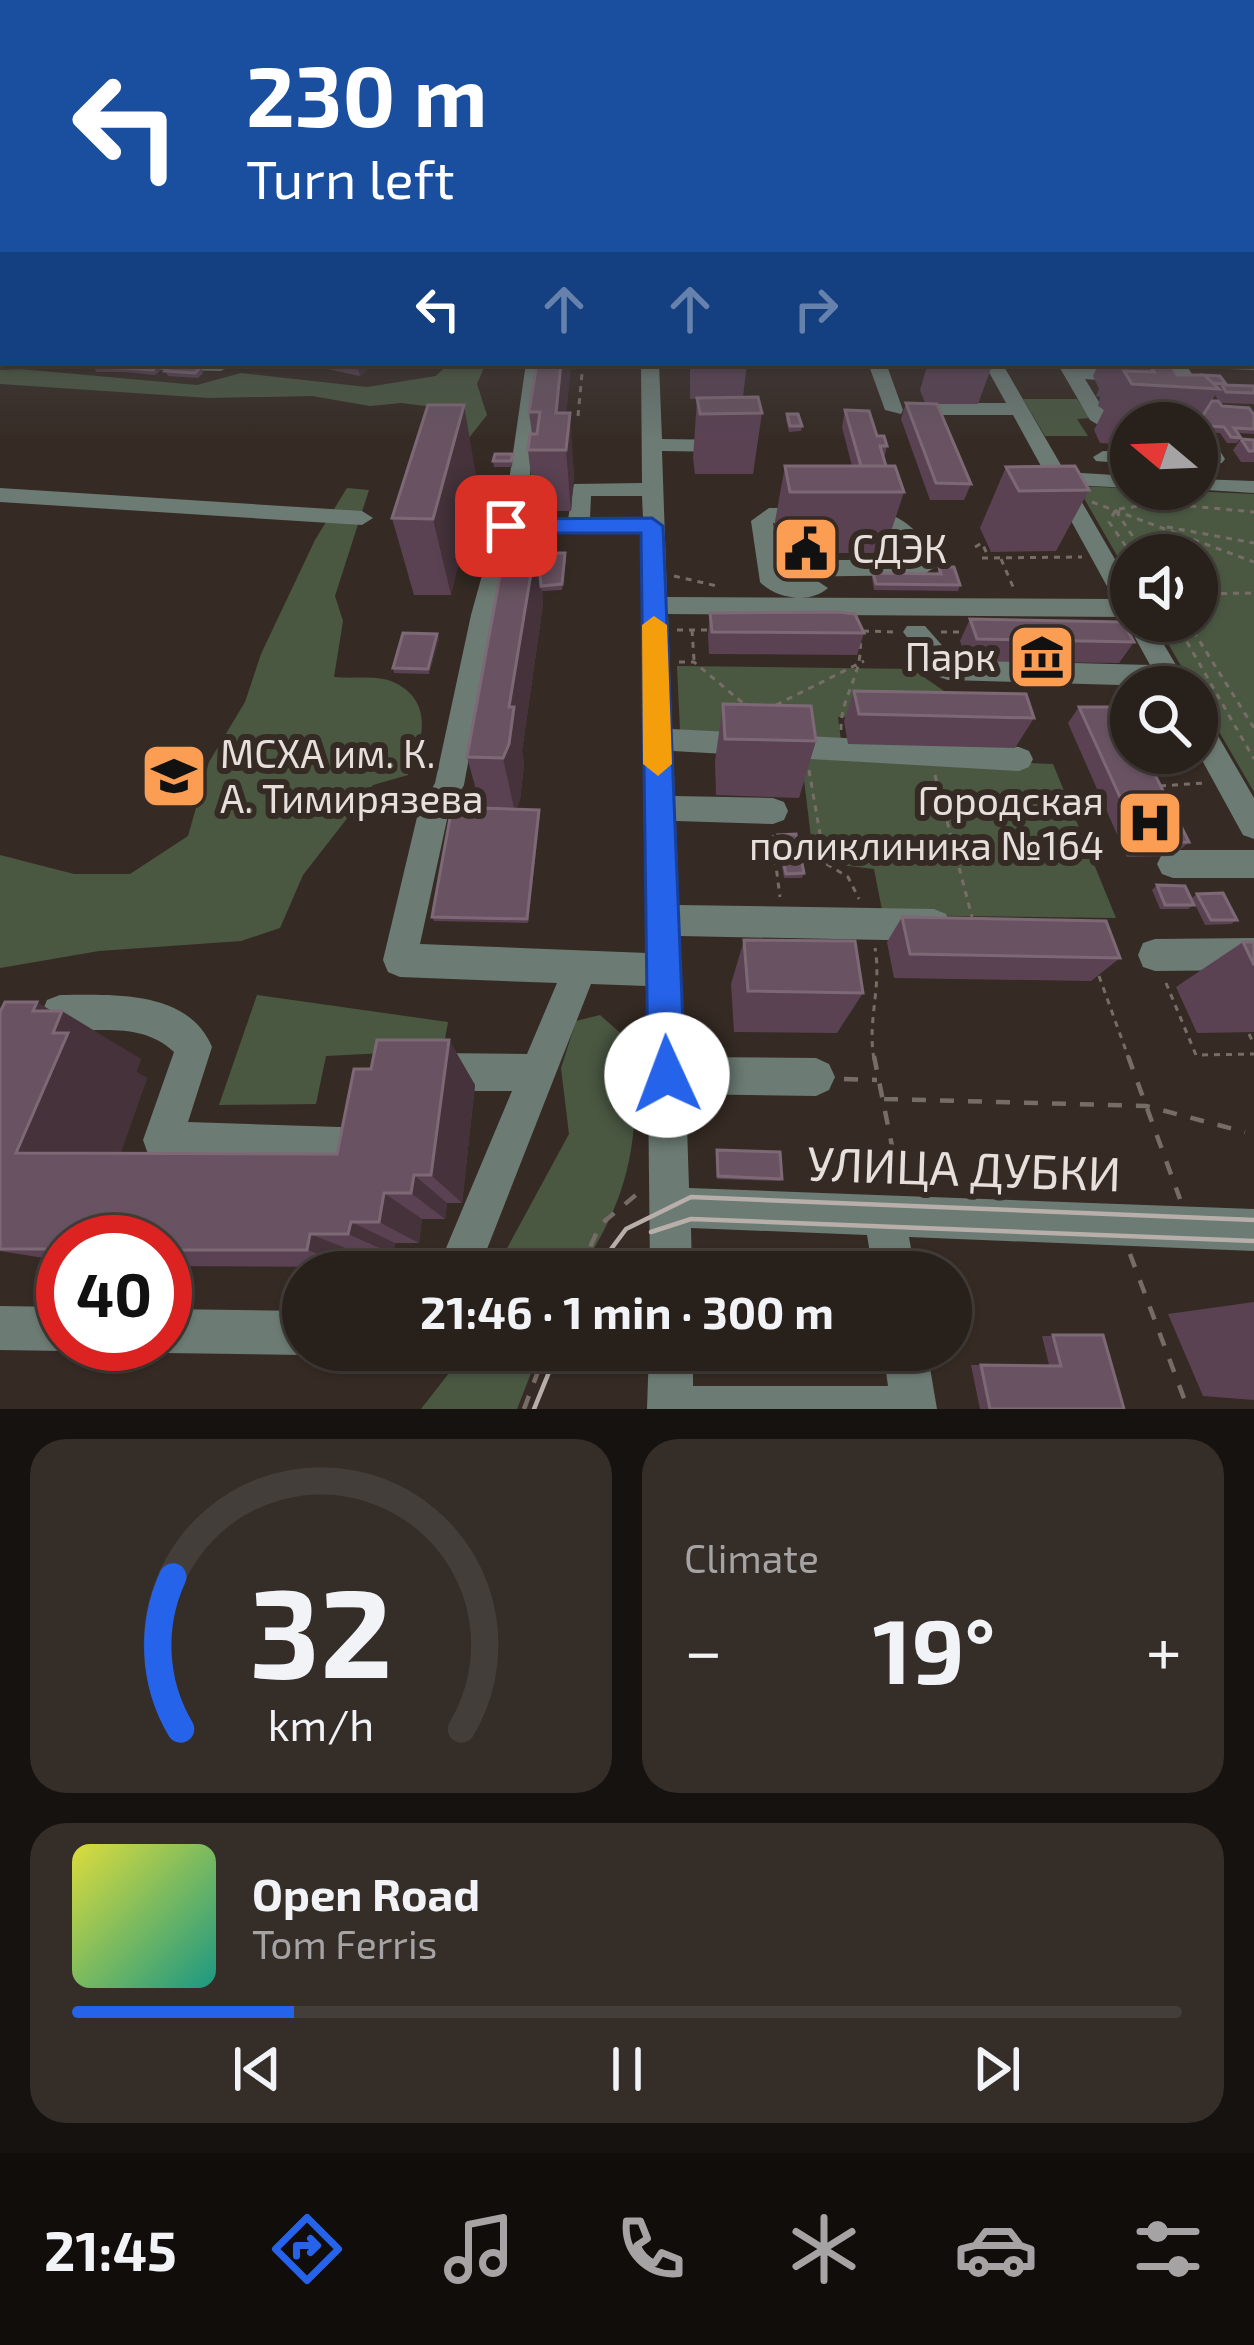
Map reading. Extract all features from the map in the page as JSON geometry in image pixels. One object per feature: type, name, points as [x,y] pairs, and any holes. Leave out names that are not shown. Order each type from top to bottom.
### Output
[{"type":"street","points":[[535,366],[520,474],[449,785],[433,814],[400,960],[663,970]]},
{"type":"street","points":[[650,366],[652,526],[662,605],[657,739],[671,1251]]},
{"type":"street","points":[[878,366],[895,410]]},
{"type":"street","points":[[995,366],[1058,478],[1082,509],[1110,566]]},
{"type":"street","points":[[1222,366],[1242,393]]},
{"type":"street","points":[[1100,420],[1070,368],[1165,373]]},
{"type":"street","points":[[931,409],[1019,410]]},
{"type":"street","points":[[651,445],[734,446]]},
{"type":"street","points":[[1227,452],[1252,487]]},
{"type":"street","points":[[1058,478],[1110,480]]},
{"type":"street","points":[[1218,484],[1252,487]]},
{"type":"street","points":[[578,526],[581,489],[651,490]]},
{"type":"street","points":[[0,495],[362,518]]},
{"type":"street","points":[[1047,516],[1082,509]]},
{"type":"street","points":[[841,588],[918,570],[923,562],[913,537],[880,515],[769,514],[762,520],[770,569],[841,588],[1022,607],[1110,608]]},
{"type":"street","points":[[506,526],[652,526]]},
{"type":"street","points":[[662,605],[868,589]]},
{"type":"street","points":[[927,632],[949,670],[1110,678]]},
{"type":"street","points":[[657,739],[767,741],[844,754],[1019,759]]},
{"type":"street","points":[[1218,762],[1254,826]]},
{"type":"street","points":[[659,808],[771,811]]},
{"type":"street","points":[[1173,864],[1254,864]]},
{"type":"street","points":[[662,920],[974,926]]},
{"type":"street","points":[[1155,955],[1254,954]]},
{"type":"street","points":[[466,1251],[580,967]]},
{"type":"street","points":[[30,1078],[60,1013],[150,1013],[177,1026],[194,1047],[162,1140],[375,1148],[381,1110]]},
{"type":"street","points":[[388,1072],[539,1073]]},
{"type":"street","points":[[667,1075],[816,1077]]},
{"type":"street","points":[[892,1203],[893,1251]]},
{"type":"street","name":"УЛИЦА ДУБКИ","points":[[671,1205],[892,1203],[1120,1226],[1254,1230]]},
{"type":"street","points":[[0,1328],[36,1329]]},
{"type":"street","points":[[192,1331],[282,1333]]},
{"type":"street","points":[[670,1371],[670,1409],[914,1409],[908,1371]]},
{"type":"path","points":[[578,416],[583,366]]},
{"type":"path","points":[[1218,508],[1254,512]]},
{"type":"path","points":[[1082,509],[1110,509]]},
{"type":"path","points":[[1118,510],[1254,562]]},
{"type":"path","points":[[1156,525],[1254,543]]},
{"type":"path","points":[[975,547],[974,543],[982,543],[985,558],[1089,557]]},
{"type":"path","points":[[1000,558],[1022,607]]},
{"type":"path","points":[[1218,593],[1254,592]]},
{"type":"path","points":[[692,630],[694,662]]},
{"type":"path","points":[[844,754],[838,718],[866,661],[859,631]]},
{"type":"path","points":[[1187,642],[1254,759]]},
{"type":"path","points":[[1200,642],[1254,728]]},
{"type":"path","points":[[766,710],[866,661]]},
{"type":"path","points":[[671,662],[694,662],[751,710]]},
{"type":"path","points":[[806,749],[825,863],[848,878],[870,924],[880,979],[870,1038],[882,1099],[892,1203]]},
{"type":"path","points":[[929,756],[974,926]]},
{"type":"path","points":[[1147,786],[1212,783]]},
{"type":"path","points":[[771,811],[784,922]]},
{"type":"path","points":[[1155,955],[1196,1055],[1254,1054]]},
{"type":"path","points":[[1093,958],[1191,1228]]},
{"type":"path","points":[[1248,1032],[1254,1044]]},
{"type":"path","points":[[816,1077],[878,1080]]},
{"type":"path","points":[[882,1099],[1146,1106],[1245,1132]]},
{"type":"path","points":[[588,1251],[600,1225],[636,1194],[671,1205]]},
{"type":"path","points":[[1120,1226],[1188,1409]]},
{"type":"path","points":[[524,1409],[539,1371]]},
{"type":"green space","points":[[446,366],[485,366],[477,384],[487,415],[468,439],[433,407],[401,403],[370,406],[312,396],[209,398],[0,384],[0,370],[20,369],[197,385],[241,373],[367,387],[436,376]]},
{"type":"green space","points":[[1023,399],[1077,399],[1091,418],[1077,419],[1088,436],[1045,436]]},
{"type":"green space","points":[[1077,486],[1110,487],[1110,510],[1218,510],[1218,492],[1254,494],[1254,792],[1218,730],[1218,666],[1181,666],[1167,642],[1218,642],[1218,534],[1110,534],[1110,543]]},
{"type":"green space","points":[[347,488],[369,490],[335,596],[343,621],[334,677],[387,680],[415,700],[421,737],[408,775],[373,785],[303,875],[280,928],[241,941],[99,951],[0,968],[0,855],[74,874],[130,874],[188,836],[209,762],[245,702],[261,654],[315,540]]},
{"type":"green space","points":[[677,666],[912,669],[944,691],[953,719],[838,717],[843,756],[1053,764],[1116,918],[883,915],[874,869],[814,862],[801,755],[681,751]]},
{"type":"green space","points":[[257,995],[448,1022],[443,1050],[326,1056],[316,1104],[219,1105]]},
{"type":"green space","points":[[600,1015],[634,1045],[633,1137],[621,1190],[592,1251],[506,1251],[569,1134],[561,1068],[576,1021]]},
{"type":"green space","points":[[451,1371],[532,1371],[517,1409],[421,1409]]},
{"type":"building","points":[[124,366],[156,366],[153,370]]},
{"type":"building","points":[[170,366],[201,367],[195,373],[165,371]]},
{"type":"building","points":[[537,366],[561,366],[556,413],[570,413],[566,450],[528,450],[530,434],[537,434],[540,412],[529,412]]},
{"type":"building","points":[[1150,366],[1171,366],[1177,375],[1204,375],[1219,389],[1132,384],[1124,371],[1154,372]]},
{"type":"building","points":[[1204,375],[1220,376],[1226,384],[1213,383]]},
{"type":"building","points":[[1222,385],[1254,386],[1254,393],[1226,392]]},
{"type":"building","points":[[758,397],[762,413],[700,414],[697,398]]},
{"type":"building","points":[[1218,401],[1222,406],[1249,408],[1254,429],[1234,428],[1241,438],[1231,437],[1218,427],[1218,402],[1211,402]]},
{"type":"building","points":[[906,403],[937,404],[971,484],[936,483]]},
{"type":"building","points":[[428,405],[464,405],[433,519],[392,518]]},
{"type":"building","points":[[845,410],[869,411],[877,436],[884,436],[887,446],[880,446],[886,466],[861,466]]},
{"type":"building","points":[[787,414],[798,414],[802,426],[790,426]]},
{"type":"building","points":[[1241,439],[1254,440],[1254,451],[1249,451]]},
{"type":"building","points":[[495,454],[513,454],[511,461],[493,461]]},
{"type":"building","points":[[785,466],[895,466],[904,492],[790,492]]},
{"type":"building","points":[[1075,466],[1089,490],[1019,491],[1006,467]]},
{"type":"building","points":[[508,532],[535,533],[536,543],[509,707],[514,707],[509,744],[503,758],[467,757]]},
{"type":"building","points":[[930,546],[941,546],[945,557],[934,557]]},
{"type":"building","points":[[538,553],[565,553],[562,584],[541,586]]},
{"type":"building","points":[[939,567],[954,567],[960,585],[876,584],[873,573],[941,574]]},
{"type":"building","points":[[710,613],[855,614],[864,633],[712,632]]},
{"type":"building","points":[[970,619],[1110,622],[1110,642],[977,639]]},
{"type":"building","points":[[403,633],[437,634],[428,669],[393,668]]},
{"type":"building","points":[[854,691],[1026,694],[1034,718],[859,714]]},
{"type":"building","points":[[723,704],[811,706],[816,741],[725,739]]},
{"type":"building","points":[[1079,707],[1110,707],[1110,774],[1155,774],[1189,842],[1141,843]]},
{"type":"building","points":[[452,807],[539,810],[527,919],[432,917]]},
{"type":"building","points":[[796,834],[804,873],[786,874],[778,835]]},
{"type":"building","points":[[1157,885],[1185,886],[1194,905],[1165,905]]},
{"type":"building","points":[[1223,893],[1237,920],[1211,920],[1197,894]]},
{"type":"building","points":[[902,917],[1106,921],[1120,958],[910,954]]},
{"type":"building","points":[[744,940],[855,941],[863,993],[748,991]]},
{"type":"building","points":[[1243,942],[1254,942],[1254,965]]},
{"type":"building","points":[[5,1002],[37,1002],[33,1011],[62,1011],[53,1033],[68,1033],[16,1153],[337,1154],[354,1069],[371,1069],[377,1040],[449,1040],[431,1175],[414,1175],[411,1193],[384,1193],[379,1222],[351,1222],[348,1234],[310,1234],[307,1250],[192,1250],[192,1215],[36,1215],[36,1249],[0,1249],[0,1012]]},
{"type":"building","points":[[717,1150],[780,1152],[782,1179],[718,1176]]},
{"type":"building","points":[[1053,1335],[1103,1335],[1124,1409],[990,1409],[981,1365],[1061,1366]]},
{"type":"tram line","points":[[610,1251],[626,1229],[691,1197],[1254,1220]]},
{"type":"tram line","points":[[651,1232],[691,1219],[1254,1241]]},
{"type":"tram line","points":[[534,1409],[549,1371]]},
{"type":"slow traffic","points":[[654,625],[658,764]]},
{"type":"place","name":"СДЭК","points":[[806,549]]},
{"type":"place","name":"Парк","points":[[1042,657]]},
{"type":"place","name":"МСХА им. К. А. Тимирязева","points":[[174,776]]},
{"type":"place","name":"Городская поликлиника №164","points":[[1150,823]]},
{"type":"route","points":[[506,526],[652,526],[667,1075]]}]
